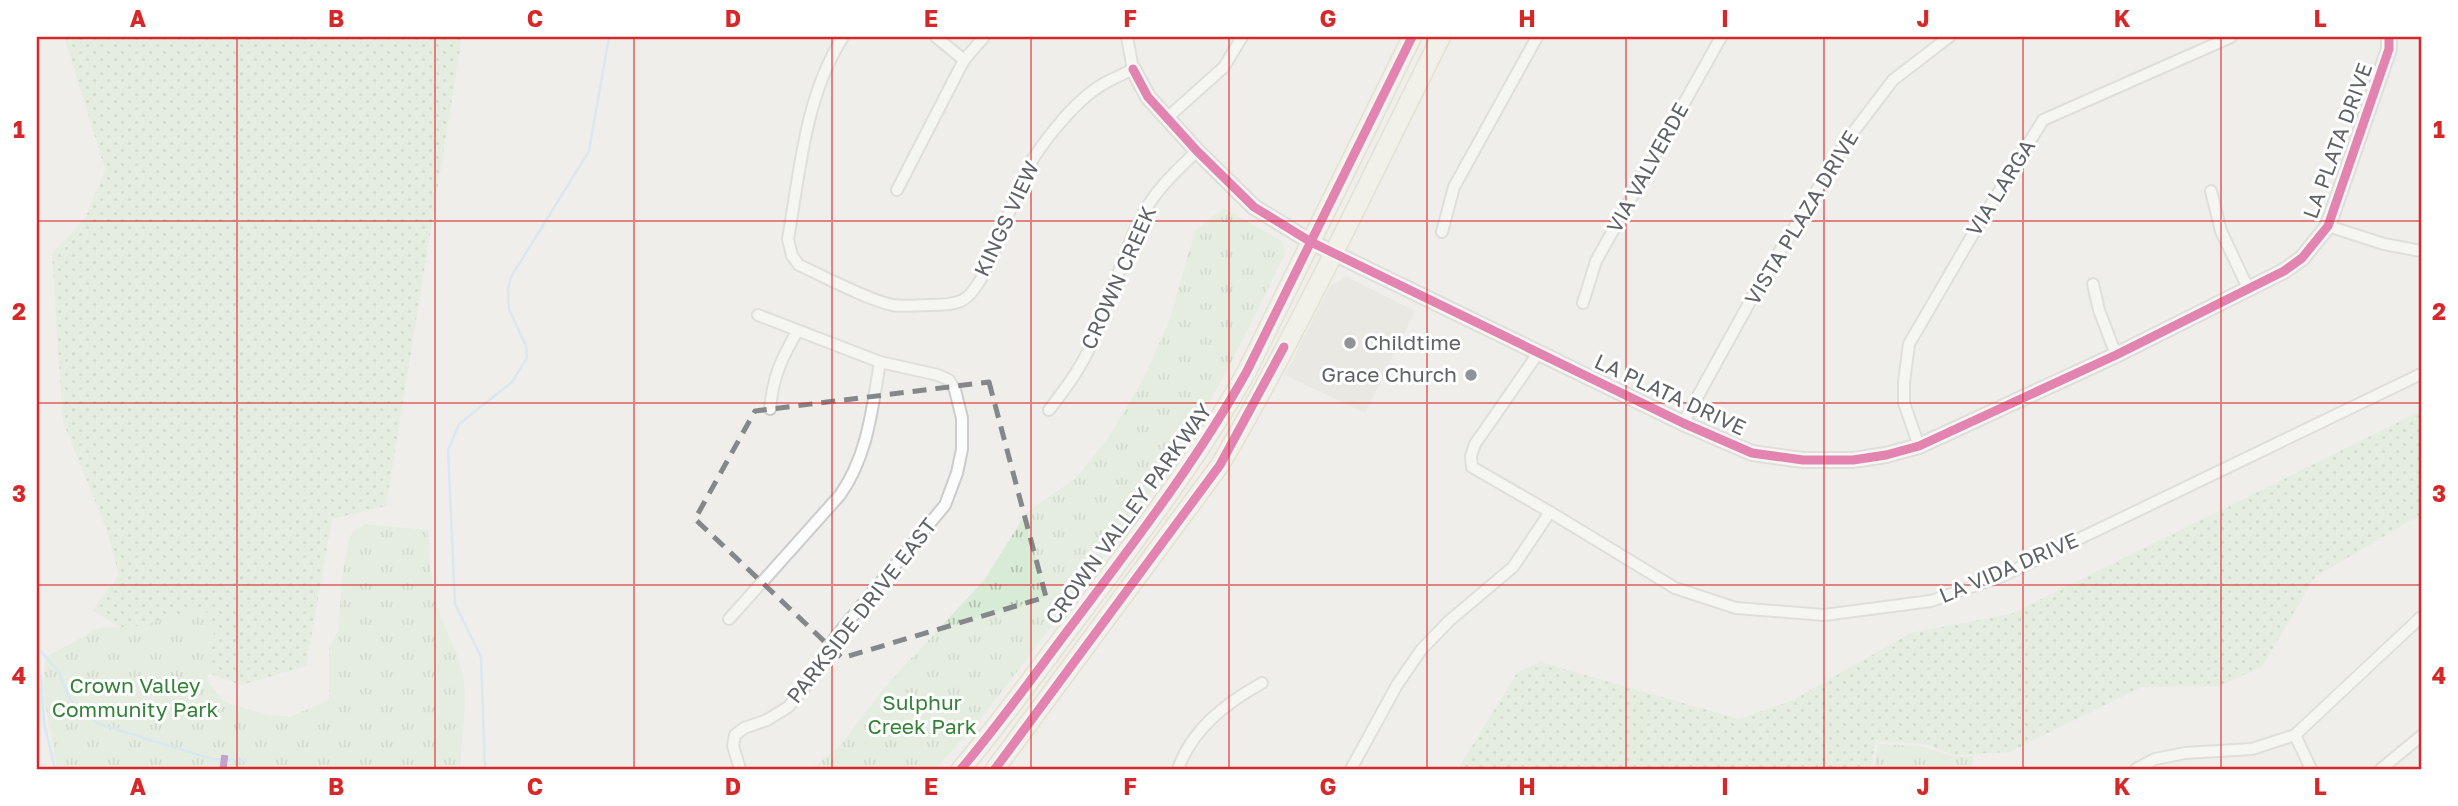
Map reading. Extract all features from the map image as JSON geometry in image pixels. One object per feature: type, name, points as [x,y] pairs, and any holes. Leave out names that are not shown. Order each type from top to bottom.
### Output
[{"type":"main road","name":"CROWN VALLEY PARKWAY","points":[[961,769],[1128,552],[1197,456],[1247,371],[1412,37]]},
{"type":"main road","name":"CROWN VALLEY PARKWAY","points":[[995,769],[1220,465],[1248,418],[1441,37]]},
{"type":"street","name":"KINGS VIEW","points":[[843,37],[820,82],[811,111],[788,239],[792,256],[799,265],[895,305],[948,304],[963,301],[974,291],[1002,236],[1020,182],[1058,126],[1085,97],[1103,83],[1133,69]]},
{"type":"street","points":[[936,37],[964,60]]},
{"type":"street","points":[[897,190],[964,60],[984,37]]},
{"type":"street","points":[[1127,37],[1133,69]]},
{"type":"street","points":[[1167,118],[1224,67],[1242,37]]},
{"type":"street","points":[[1442,232],[1454,187],[1537,37]]},
{"type":"street","name":"VIA VALVERDE","points":[[1583,303],[1596,261],[1721,37]]},
{"type":"street","name":"VISTA PLAZA DRIVE","points":[[1683,424],[1758,287],[1848,139],[1893,80],[1949,37]]},
{"type":"street","name":"VIA LARGA","points":[[1919,446],[1905,403],[1904,382],[1909,344],[2043,120],[2231,37]]},
{"type":"street","name":"LA PLATA DRIVE","points":[[1133,69],[1148,97],[1197,151],[1254,207],[1311,242],[1683,424],[1752,453],[1803,460],[1853,460],[1919,446],[2116,355],[2284,271],[2302,258],[2328,226],[2389,49],[2389,37]]},
{"type":"street","name":"CROWN CREEK","points":[[1049,411],[1092,344],[1148,206],[1166,182],[1197,151]]},
{"type":"street","points":[[2211,191],[2221,231],[2248,288]]},
{"type":"street","points":[[2328,226],[2384,244],[2421,251]]},
{"type":"street","points":[[2092,284],[2116,355]]},
{"type":"street","points":[[729,619],[840,495],[852,478],[865,446],[880,362],[758,315]]},
{"type":"street","points":[[770,409],[772,385],[780,359],[797,332]]},
{"type":"street","name":"LA VIDA DRIVE","points":[[1539,352],[1475,444],[1471,456],[1472,467],[1675,588],[1736,608],[1824,615],[1931,601],[2000,577],[2421,374]]},
{"type":"street","name":"PARKSIDE DRIVE EAST","points":[[740,769],[733,746],[735,735],[788,707],[806,686],[850,618],[945,505],[957,473],[962,449],[962,418],[955,390],[949,380],[880,362]]},
{"type":"street","points":[[1351,769],[1397,685],[1421,650],[1449,621],[1513,567],[1550,512]]},
{"type":"street","points":[[2136,769],[2155,759],[2185,753],[2252,749],[2295,735],[2421,617]]},
{"type":"street","points":[[1178,769],[1199,731],[1231,701],[1262,683]]},
{"type":"street","points":[[2295,735],[2311,769]]},
{"type":"street","points":[[2381,769],[2421,736]]},
{"type":"highlighted area","points":[[989,382],[1046,597],[842,658],[695,519],[755,411]]},
{"type":"shaded area","name":"Childtime","points":[[1347,277],[1415,311],[1365,413],[1285,375],[1331,285]]},
{"type":"green space","points":[[64,37],[462,37],[386,506],[332,519],[306,666],[241,685],[208,673],[206,681],[225,702],[262,714],[290,717],[57,769],[45,698],[44,670],[47,657],[99,628],[118,627],[93,610],[119,575],[107,530],[63,422],[52,254],[86,217],[105,169]]},
{"type":"green space","name":"Sulphur Creek Park","points":[[1223,208],[1282,241],[1285,254],[1229,367],[1182,449],[1087,580],[986,712],[936,769],[811,769],[839,747],[884,688],[985,579],[1026,513],[1076,478],[1108,438],[1144,378],[1169,321],[1195,231]]},
{"type":"green space","points":[[2421,411],[2421,517],[2413,519],[2315,577],[2262,667],[2218,686],[2141,687],[2010,752],[1954,755],[1926,744],[1876,741],[1870,769],[1458,769],[1517,673],[1540,662],[1739,719],[1791,701],[1911,633],[2011,614]]},
{"type":"green space","name":"Crown Valley Community Park","points":[[365,524],[428,530],[436,601],[457,656],[464,684],[461,769],[57,769],[45,698],[44,670],[47,657],[99,628],[140,626],[192,611],[207,612],[215,628],[206,681],[225,702],[262,714],[290,717],[329,700],[329,649],[338,631],[343,570],[349,538]]},
{"type":"green space","points":[[1878,744],[1921,746],[1952,756],[1974,757],[1972,769],[1874,769]]},
{"type":"waterway","points":[[485,769],[481,657],[455,604],[448,450],[459,424],[512,382],[527,358],[526,346],[509,309],[508,289],[511,277],[589,151],[609,37]]},
{"type":"waterway","points":[[37,647],[58,671],[70,699],[99,724],[212,759],[246,761]]},
{"type":"waterway","points":[[41,676],[44,723],[55,769]]},
{"type":"marked path","points":[[223,769],[225,754]]},
{"type":"cycle path","points":[[961,769],[1145,527],[1228,404],[1247,371],[1412,37]]},
{"type":"cycle path","points":[[1133,69],[1148,97],[1197,151],[1254,207],[1311,242],[1683,423],[1752,453],[1803,460],[1853,460],[1919,446],[2116,355],[2284,271],[2302,258],[2328,226],[2389,49],[2389,37]]},
{"type":"cycle path","points":[[995,769],[1220,465],[1284,347]]},
{"type":"place","name":"Childtime","points":[[1350,343]]},
{"type":"place","name":"Grace Church","points":[[1471,375]]}]
